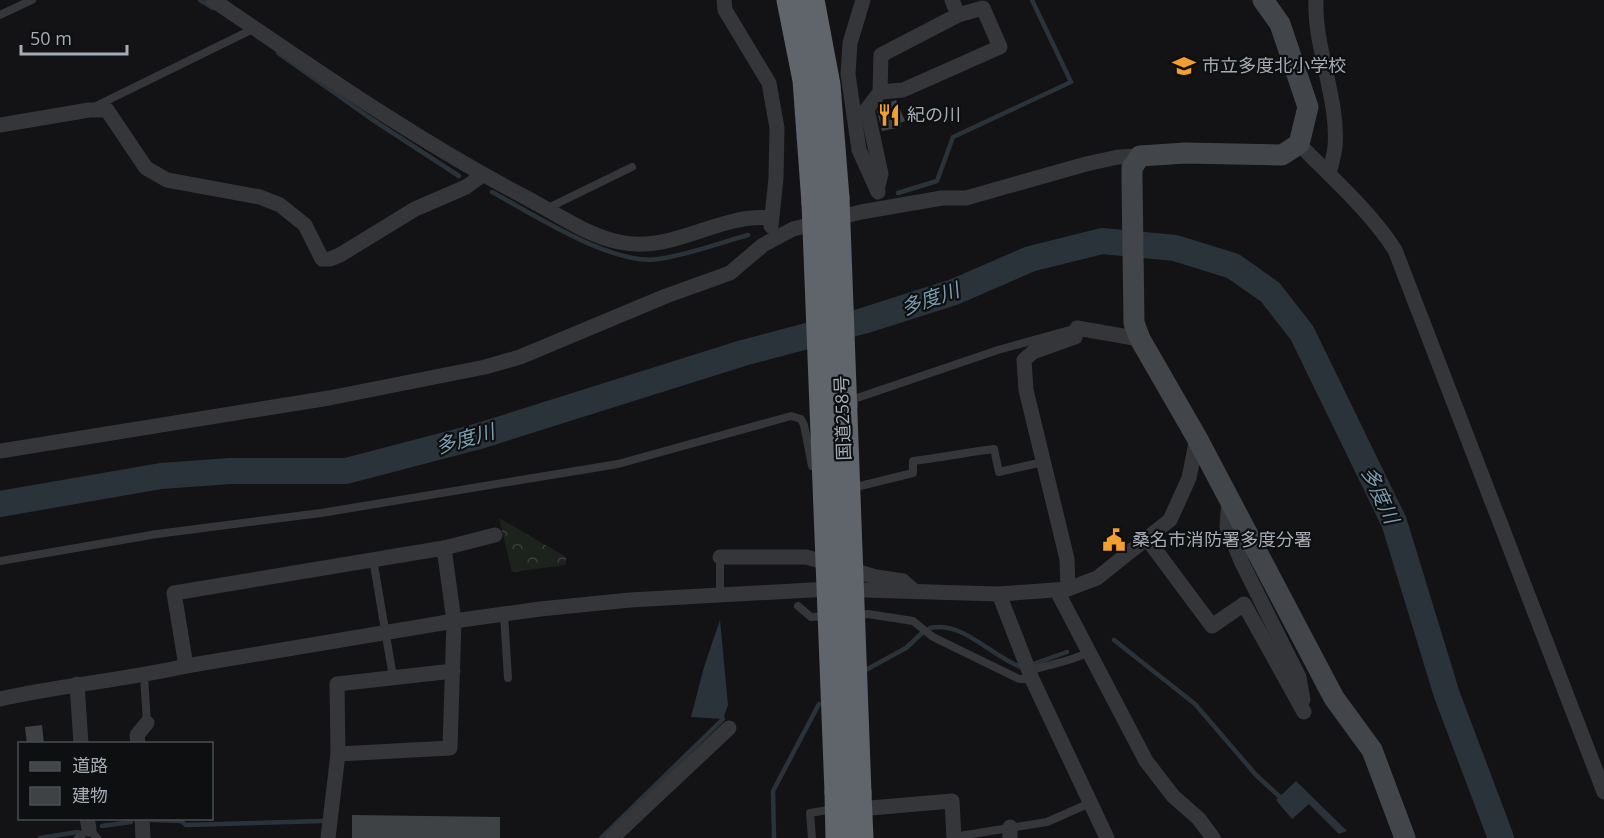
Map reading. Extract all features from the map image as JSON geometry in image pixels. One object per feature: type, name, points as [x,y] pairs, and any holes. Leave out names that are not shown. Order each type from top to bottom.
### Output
[{"type":"highway","name":"国道258号","points":[[790,0],[806,80],[825,200]]},
{"type":"highway","name":"国道258号","points":[[811,0],[827,85],[825,200],[848,801],[860,838]]},
{"type":"highway","name":"国道258号","points":[[839,838],[848,801]]},
{"type":"street","points":[[213,0],[414,135],[481,176],[586,230],[618,242],[636,244],[672,241],[746,217],[770,218]]},
{"type":"street","points":[[724,0],[725,10],[769,82],[777,128],[776,178],[770,218],[775,237]]},
{"type":"street","points":[[863,0],[850,42],[848,74],[859,150],[884,208]]},
{"type":"street","points":[[952,0],[958,15]]},
{"type":"street","points":[[0,451],[442,378],[520,357],[666,296],[730,273],[775,237],[793,229],[884,208],[942,198],[966,198],[1118,157],[1185,153],[1282,155],[1299,144],[1308,107],[1280,24],[1263,0]]},
{"type":"street","points":[[1316,0],[1315,17],[1329,87],[1335,146],[1329,174]]},
{"type":"street","points":[[877,190],[881,174],[867,109],[880,92],[881,55],[958,15],[982,8],[1000,47],[903,90],[880,92]]},
{"type":"street","points":[[0,125],[89,110],[106,110],[146,168],[167,180],[260,197],[280,205],[305,225],[322,259],[340,255],[415,209],[466,187],[481,176]]},
{"type":"street","points":[[1299,144],[1384,234],[1395,250],[1604,792]]},
{"type":"street","points":[[1140,156],[1132,168],[1137,331],[1197,438],[1334,698],[1372,750],[1405,838]]},
{"type":"street","points":[[1137,331],[1077,328],[1075,337],[1033,352],[1024,360],[1026,390],[1067,560],[1062,590],[1089,652],[1146,761],[1173,796],[1199,819],[1213,838]]},
{"type":"street","points":[[0,699],[454,621],[630,600],[839,590],[999,594],[1062,590],[1097,578],[1148,540],[1170,520],[1189,478],[1197,438]]},
{"type":"street","points":[[1148,540],[1212,626],[1244,604],[1304,712],[1299,677],[1242,563],[1227,527],[1229,498]]},
{"type":"street","points":[[186,666],[174,593],[444,548],[495,535]]},
{"type":"street","points":[[338,754],[450,748],[454,621],[444,548]]},
{"type":"street","points":[[720,557],[806,557],[815,555],[876,577],[903,581],[915,591]]},
{"type":"street","points":[[999,594],[1031,675],[1107,838]]},
{"type":"street","points":[[328,838],[338,754],[337,684],[453,671]]},
{"type":"street","points":[[77,684],[81,742]]},
{"type":"street","points":[[138,742],[137,735],[147,723]]},
{"type":"street","points":[[612,838],[729,728]]},
{"type":"street","points":[[848,801],[952,801],[954,838]]},
{"type":"street","points":[[142,820],[143,838]]},
{"type":"lane","points":[[0,15],[32,0]]},
{"type":"lane","points":[[89,110],[255,28]]},
{"type":"lane","points":[[546,209],[632,167]]},
{"type":"lane","points":[[855,420],[854,399],[998,350],[1077,328]]},
{"type":"lane","points":[[0,561],[157,534],[321,513],[598,468],[791,416],[801,419],[804,425],[812,459],[813,478]]},
{"type":"lane","points":[[813,498],[913,473],[913,461],[939,458],[946,454],[994,449],[999,472],[1043,462]]},
{"type":"lane","points":[[812,459],[857,456]]},
{"type":"lane","points":[[720,557],[720,596]]},
{"type":"lane","points":[[373,559],[393,677]]},
{"type":"lane","points":[[798,606],[811,617],[868,614],[913,621],[933,637],[1019,679],[1060,661],[1072,662],[1089,652]]},
{"type":"lane","points":[[504,615],[508,678]]},
{"type":"lane","points":[[144,675],[147,723]]},
{"type":"lane","points":[[812,838],[810,813],[848,801]]},
{"type":"lane","points":[[954,838],[1010,832],[1047,822],[1090,803]]},
{"type":"green space","points":[[499,518],[566,557],[566,565],[512,572]]},
{"type":"shaded area","points":[[720,620],[728,705],[723,719],[691,717],[704,667]]},
{"type":"shaded area","points":[[1296,781],[1347,831],[1339,834],[1309,804],[1292,819],[1276,800]]},
{"type":"building","name":"紀の川","points":[[896,100],[905,121],[900,123],[901,127],[882,131],[877,111],[882,105]]},
{"type":"building","points":[[42,725],[44,742],[27,742],[25,727]]},
{"type":"building","points":[[352,815],[500,817],[500,838],[352,838]]},
{"type":"waterway","points":[[200,0],[213,8]]},
{"type":"waterway","points":[[898,193],[937,181],[953,137],[1071,82],[1032,0]]},
{"type":"waterway","points":[[278,53],[370,118],[459,176]]},
{"type":"waterway","points":[[492,192],[550,225],[596,247],[639,259],[658,259],[681,255],[748,235]]},
{"type":"waterway","name":"多度川","points":[[0,504],[161,476],[230,471],[346,471],[476,437],[743,353],[863,321],[954,292],[1030,259],[1102,241],[1175,248],[1233,266],[1270,292],[1302,333],[1394,522],[1447,695],[1501,838]]},
{"type":"waterway","points":[[930,628],[954,629],[1021,667]]},
{"type":"waterway","points":[[864,671],[906,648],[922,633]]},
{"type":"waterway","points":[[1114,640],[1195,704],[1256,775],[1280,797]]},
{"type":"waterway","points":[[1033,664],[1067,652]]},
{"type":"waterway","points":[[774,838],[773,791],[819,704]]},
{"type":"waterway","points":[[601,838],[723,719]]},
{"type":"waterway","points":[[151,820],[181,821],[186,825],[322,821]]},
{"type":"waterway","points":[[102,826],[131,822]]},
{"type":"waterway","points":[[40,838],[78,832]]},
{"type":"place","name":"市立多度北小学校","points":[[1184,66]]},
{"type":"place","name":"紀の川","points":[[889,115]]},
{"type":"place","name":"桑名市消防署多度分署","points":[[1114,540]]}]
